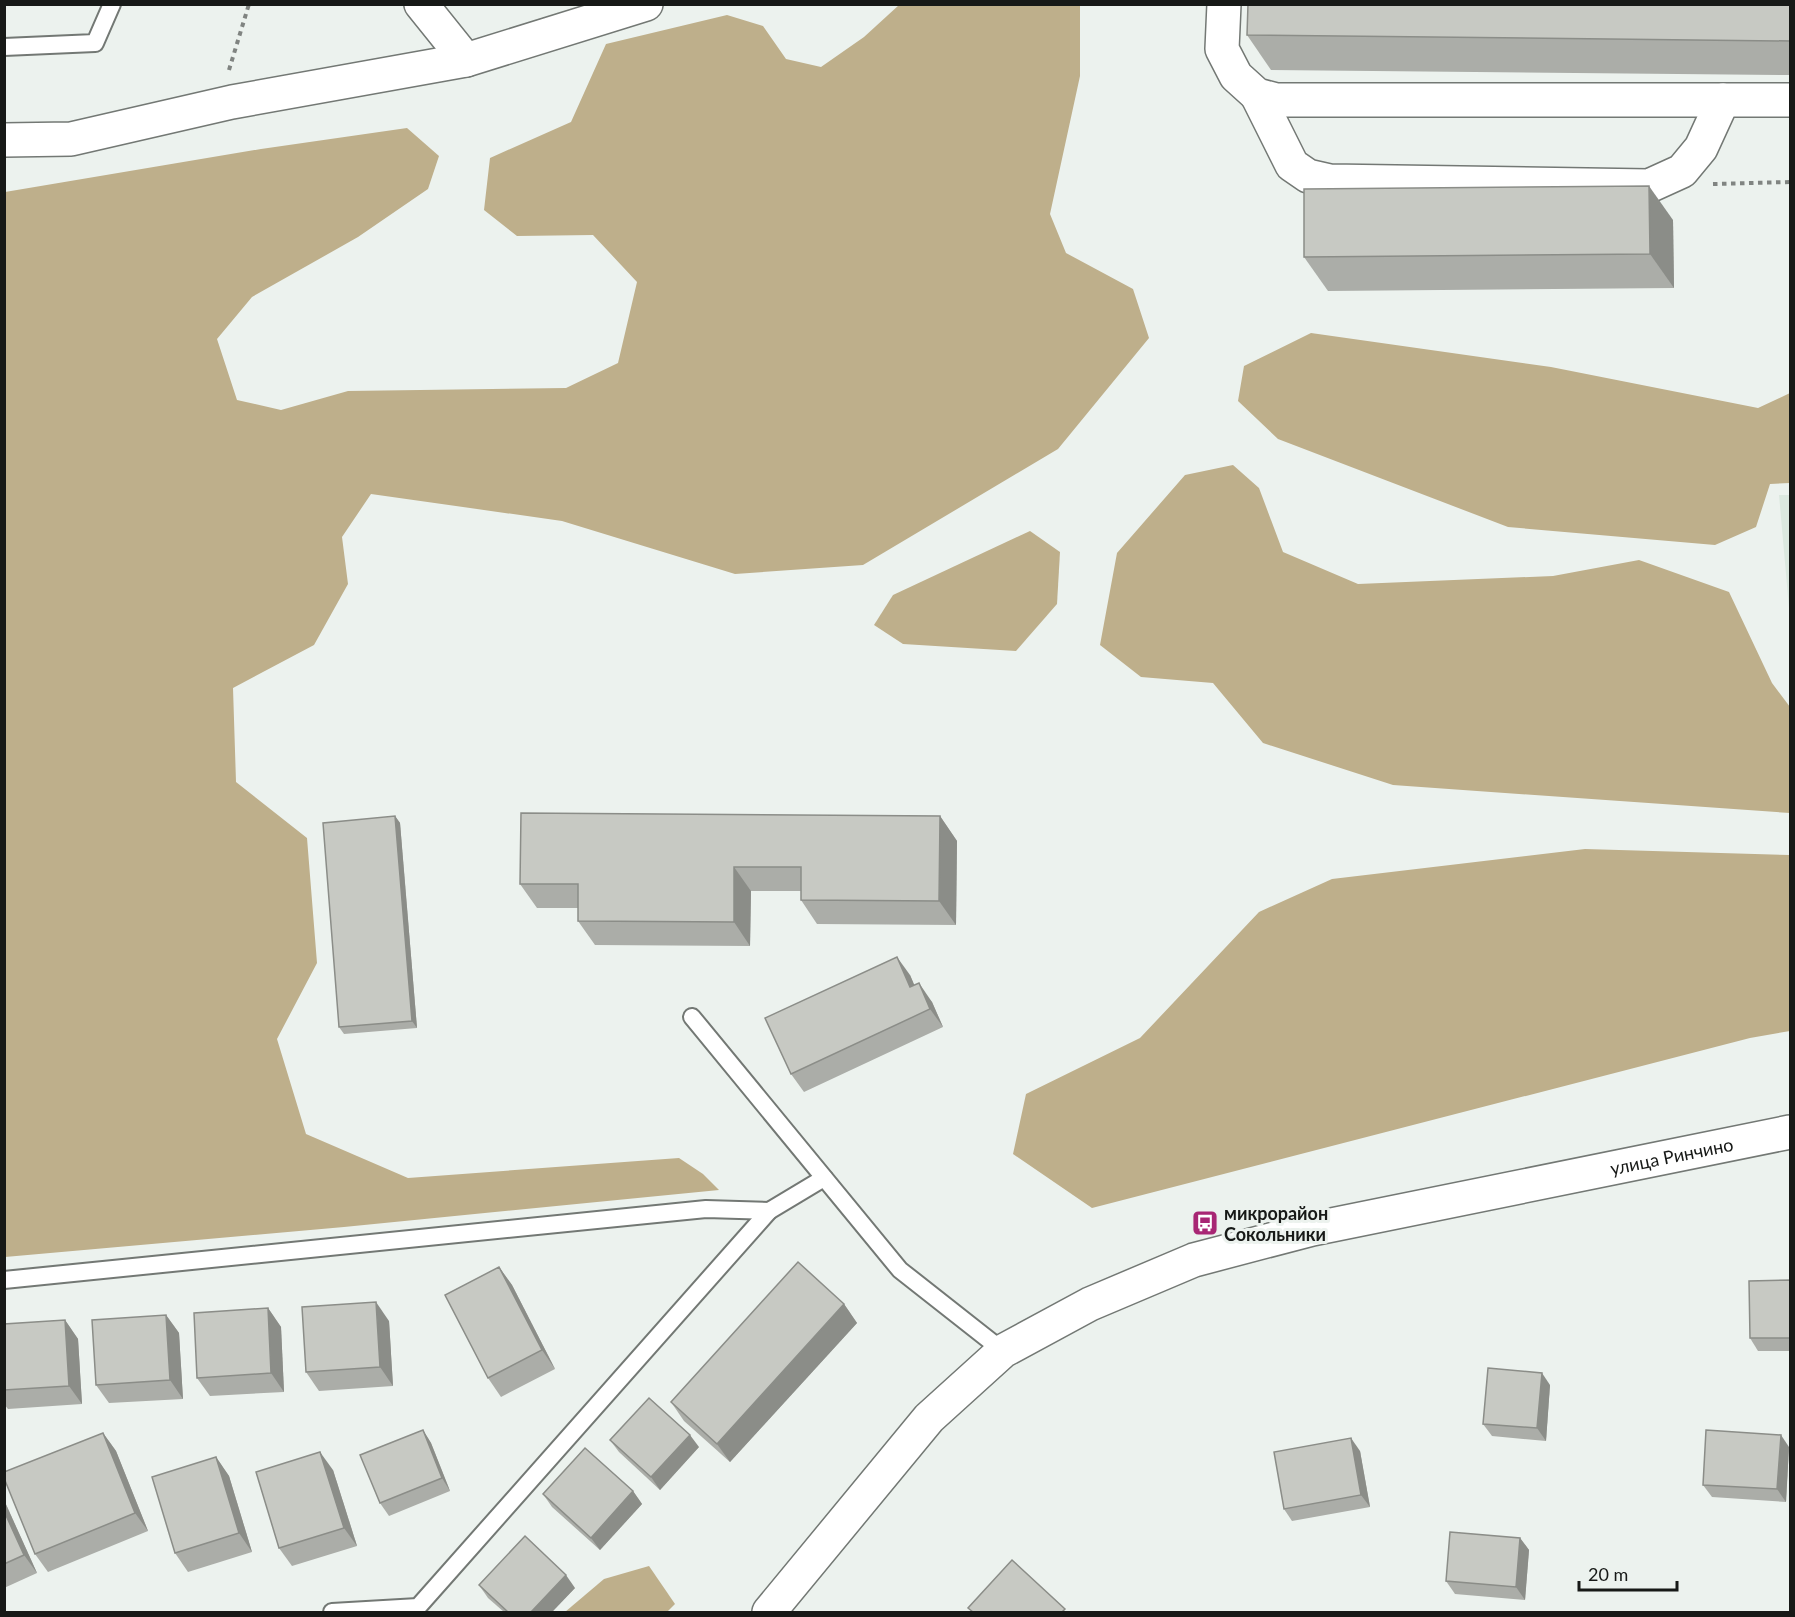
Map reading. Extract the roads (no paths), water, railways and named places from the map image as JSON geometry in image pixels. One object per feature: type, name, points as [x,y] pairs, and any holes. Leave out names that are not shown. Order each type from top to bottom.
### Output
[{"type":"street","points":[[421,4],[465,60]]},
{"type":"street","points":[[4,140],[71,139],[232,102],[465,60],[646,4]]},
{"type":"street","points":[[1224,4],[1222,50],[1236,76],[1257,95],[1292,165],[1308,176],[1330,181],[1649,186],[1682,171],[1701,148],[1723,100]]},
{"type":"street","points":[[1257,95],[1276,100],[1791,100]]},
{"type":"street","name":"улица Ринчино","points":[[769,1612],[929,1418],[1003,1351],[1090,1304],[1194,1260],[1312,1229],[1791,1132]]},
{"type":"lane","points":[[4,47],[95,43],[112,4]]},
{"type":"lane","points":[[692,1017],[900,1270],[1003,1351]]},
{"type":"lane","points":[[332,1612],[418,1606],[769,1211],[824,1178]]},
{"type":"lane","points":[[4,1280],[706,1209],[769,1211]]},
{"type":"place","name":"микрорайон Сокольники","points":[[1205,1223]]}]
